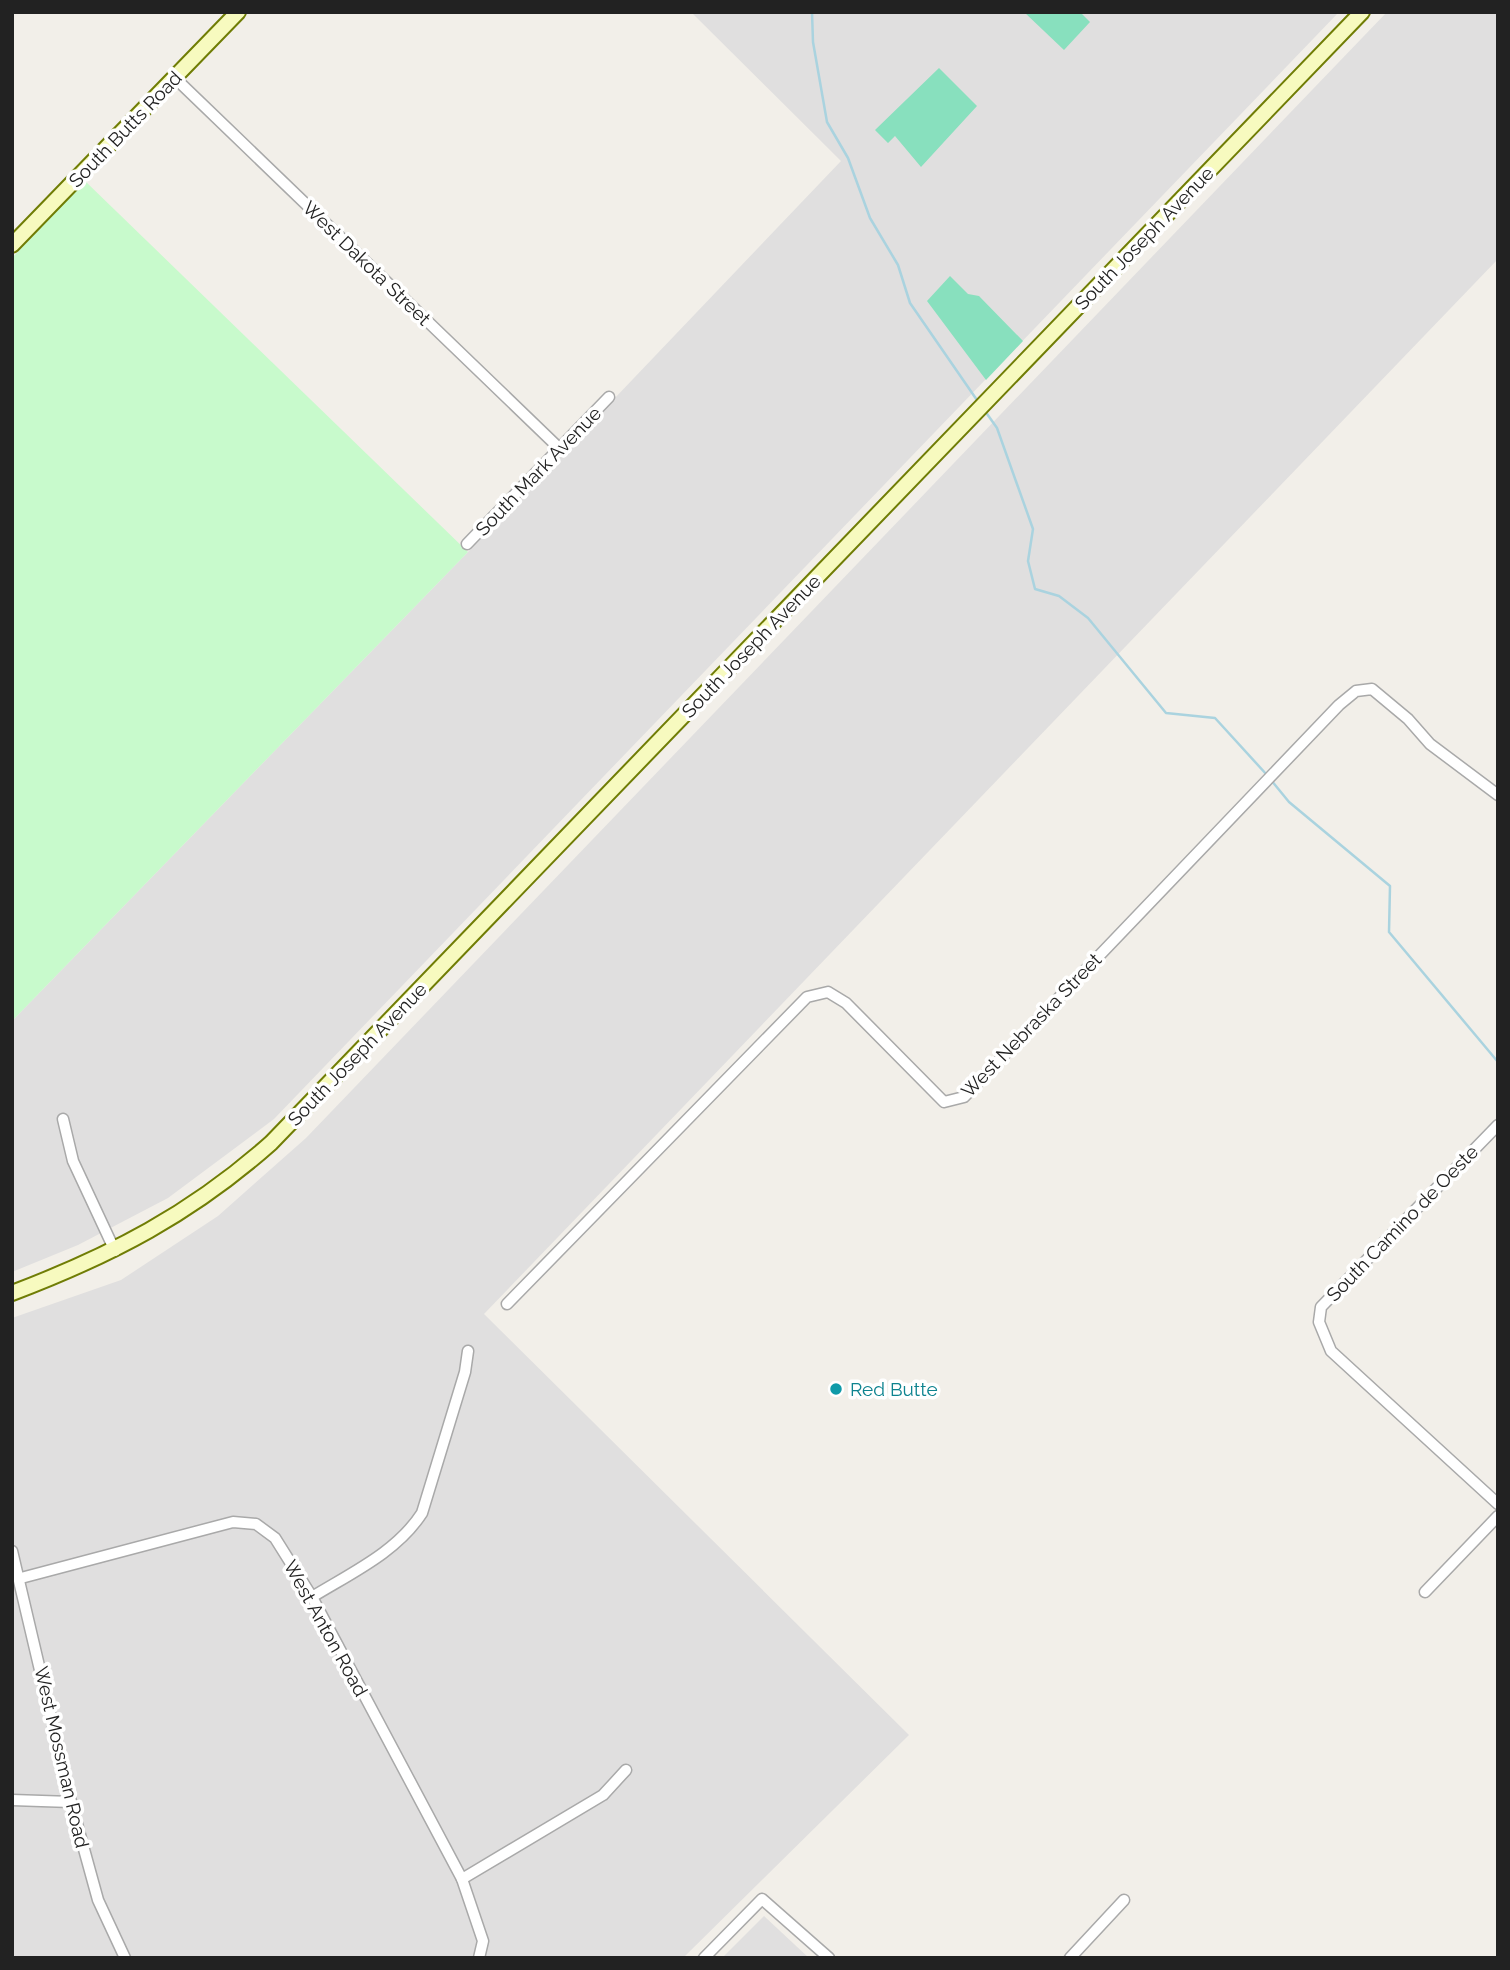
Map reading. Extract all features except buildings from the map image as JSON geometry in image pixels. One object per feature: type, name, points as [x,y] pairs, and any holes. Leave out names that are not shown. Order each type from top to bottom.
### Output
[{"type":"main road","name":"South Butts Road","points":[[12,246],[238,12]]},
{"type":"main road","name":"South Joseph Avenue","points":[[12,1293],[115,1251],[179,1215],[225,1183],[271,1143],[1362,12]]},
{"type":"street","name":"West Dakota Street","points":[[175,78],[560,449]]},
{"type":"street","name":"South Mark Avenue","points":[[467,544],[609,397]]},
{"type":"street","name":"West Nebraska Street","points":[[507,1304],[807,997],[828,992],[846,1003],[944,1102],[964,1097],[1339,705],[1356,691],[1372,689],[1408,719],[1430,744],[1498,795]]},
{"type":"street","points":[[63,1119],[73,1161],[115,1251]]},
{"type":"street","name":"South Camino de Oeste","points":[[1498,1125],[1321,1307],[1319,1322],[1331,1351],[1498,1504]]},
{"type":"street","points":[[312,1597],[388,1550],[411,1530],[422,1513],[465,1372],[468,1351]]},
{"type":"street","points":[[1425,1592],[1498,1516]]},
{"type":"street","name":"West Anton Road","points":[[21,1578],[233,1522],[256,1524],[275,1538],[312,1597],[462,1880],[483,1941],[479,1958]]},
{"type":"street","name":"West Mossman Road","points":[[12,1551],[21,1578],[71,1802],[101,1910],[125,1958]]},
{"type":"street","points":[[462,1880],[603,1794],[626,1770]]},
{"type":"street","points":[[12,1800],[71,1802]]},
{"type":"street","points":[[704,1958],[762,1899],[829,1958]]},
{"type":"street","points":[[1070,1958],[1124,1900]]},
{"type":"shaded area","points":[[691,12],[1339,12],[274,1119],[168,1198],[78,1245],[12,1272],[12,1021],[468,552],[841,161]]},
{"type":"shaded area","points":[[1387,12],[1498,12],[1498,259],[484,1314],[909,1735],[683,1958],[12,1958],[12,1318],[121,1280],[218,1216],[306,1138]]},
{"type":"shaded area","points":[[764,1916],[809,1958],[722,1958]]},
{"type":"green space","points":[[1024,12],[1080,12],[1090,22],[1064,50]]},
{"type":"green space","points":[[939,68],[977,106],[921,167],[895,136],[888,143],[875,130]]},
{"type":"green space","points":[[85,181],[468,552],[12,1021],[12,258]]},
{"type":"green space","points":[[950,276],[968,294],[979,296],[1023,341],[986,380],[927,301]]},
{"type":"waterway","points":[[812,12],[813,42],[827,122],[848,158],[870,218],[898,265],[910,303],[979,403]]},
{"type":"waterway","points":[[985,411],[997,428],[1033,529],[1028,561],[1035,589],[1059,596],[1088,618],[1166,713],[1215,718],[1267,775]]},
{"type":"waterway","points":[[1271,780],[1289,802],[1390,886],[1389,932],[1498,1062]]},
{"type":"place","name":"Red Butte","points":[[836,1389]]}]
